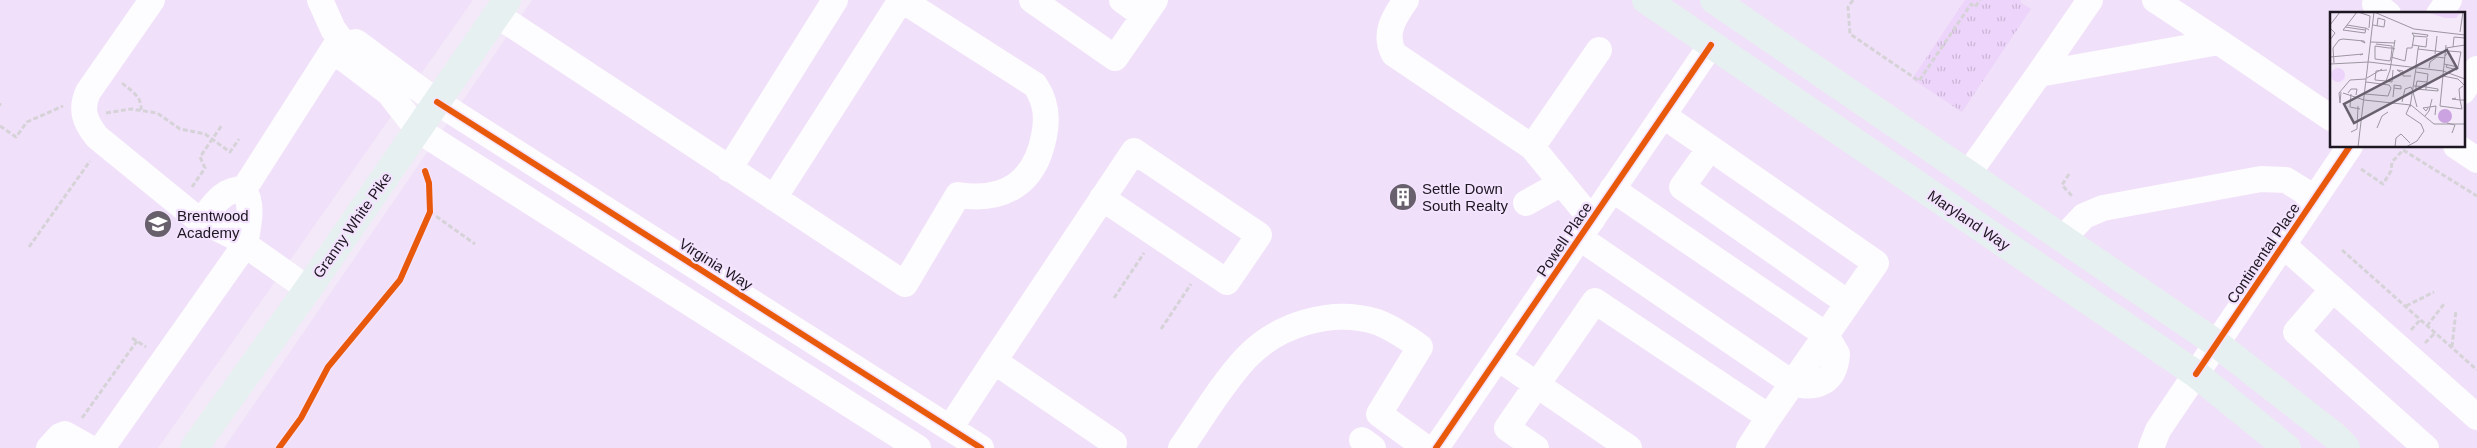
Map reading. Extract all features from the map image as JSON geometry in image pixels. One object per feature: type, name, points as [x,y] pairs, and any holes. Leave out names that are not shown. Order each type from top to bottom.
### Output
[{"type":"main road","name":"Maryland Way","points":[[1646,0],[2196,374],[2287,448]]},
{"type":"main road","points":[[1711,45],[1730,4],[1968,174],[2217,344],[2336,437],[2346,448]]},
{"type":"main road","name":"Granny White Pike","points":[[194,448],[308,289],[502,8]]},
{"type":"street","points":[[152,0],[88,92],[84,109],[89,127],[104,142],[201,220],[224,231],[246,245],[308,289]]},
{"type":"street","points":[[320,0],[342,42],[343,58],[389,93],[418,130],[913,447],[940,422],[994,361],[1102,198],[1134,151],[1259,235],[1227,282],[1102,198]]},
{"type":"street","points":[[728,169],[835,0]]},
{"type":"street","points":[[502,8],[728,169],[904,284],[958,195],[975,198],[1004,192],[1023,180],[1038,159],[1046,121],[1043,99],[1035,85],[901,0],[774,198]]},
{"type":"street","points":[[1032,0],[1115,58],[1150,8],[1122,0]]},
{"type":"street","points":[[1406,0],[1391,25],[1388,36],[1394,54],[1532,147],[1562,183],[1586,229],[1792,383]]},
{"type":"street","points":[[1968,174],[2090,0]]},
{"type":"street","points":[[2155,0],[2330,117]]},
{"type":"street","points":[[2441,12],[2449,0]]},
{"type":"street","points":[[244,189],[342,42]]},
{"type":"street","name":"Virginia Way","points":[[342,42],[356,42],[437,102],[982,448]]},
{"type":"street","points":[[2039,74],[2218,42]]},
{"type":"street","name":"Powell Place","points":[[1436,448],[1711,45]]},
{"type":"street","points":[[1532,147],[1599,50]]},
{"type":"street","points":[[2464,89],[2477,69]]},
{"type":"street","points":[[1664,116],[1876,262],[1748,448]]},
{"type":"street","points":[[1710,148],[1682,186],[1848,303]]},
{"type":"street","points":[[2459,148],[2477,160]]},
{"type":"street","name":"Continental Place","points":[[2151,448],[2158,430],[2346,152]]},
{"type":"street","points":[[2063,238],[2084,216],[2103,208],[2261,179],[2286,180],[2316,198]]},
{"type":"street","points":[[1526,203],[1562,183]]},
{"type":"street","points":[[201,220],[225,194],[232,189],[244,189]]},
{"type":"street","points":[[102,448],[246,245],[250,212],[249,198],[244,189]]},
{"type":"street","points":[[1612,189],[1826,335]]},
{"type":"street","points":[[2283,245],[2477,417]]},
{"type":"street","points":[[2333,289],[2296,332],[2426,448]]},
{"type":"street","points":[[1536,448],[1507,428],[1595,301],[1769,418]]},
{"type":"street","points":[[1181,448],[1229,377],[1247,356],[1281,332],[1299,324],[1336,318],[1356,318],[1377,322],[1396,330],[1420,347],[1379,414],[1426,448]]},
{"type":"street","points":[[1498,358],[1629,448]]},
{"type":"street","points":[[994,361],[1114,443],[1111,448]]},
{"type":"path","points":[[1853,0],[1848,7],[1850,34],[1919,81],[1970,4],[1975,7],[1980,0]]},
{"type":"path","points":[[105,67],[136,95],[141,103],[141,110]]},
{"type":"path","points":[[84,109],[110,114],[131,109],[162,115],[180,129],[201,133],[230,152],[239,139]]},
{"type":"path","points":[[151,234],[180,204],[204,171],[205,166],[200,157],[222,125]]},
{"type":"path","points":[[29,247],[104,142]]},
{"type":"path","points":[[2346,152],[2383,184],[2391,172],[2392,162],[2403,150],[2477,196]]},
{"type":"path","points":[[426,221],[430,212],[430,204]]},
{"type":"path","points":[[430,212],[475,244]]},
{"type":"path","points":[[1114,298],[1156,234]]},
{"type":"path","points":[[2342,250],[2477,370]]},
{"type":"path","points":[[1161,329],[1204,266]]},
{"type":"path","points":[[2406,306],[2434,292]]},
{"type":"path","points":[[2427,326],[2444,304]]},
{"type":"path","points":[[2452,348],[2456,310]]},
{"type":"path","points":[[70,444],[137,341]]},
{"type":"shaded area","name":"Brentwood Academy","points":[[0,0],[473,0],[158,448],[0,448]]},
{"type":"shaded area","points":[[532,0],[2477,0],[2477,448],[224,448]]},
{"type":"green space","points":[[1965,0],[2021,0],[2020,2],[2031,9],[1962,112],[1912,79]]},
{"type":"cycle path","points":[[1436,448],[1711,45]]},
{"type":"cycle path","points":[[437,102],[981,448]]},
{"type":"cycle path","points":[[2196,374],[2349,148]]},
{"type":"cycle path","points":[[279,448],[301,418],[328,367],[400,280],[430,212],[429,183],[425,171]]},
{"type":"place","name":"Settle Down South Realty","points":[[1403,197]]},
{"type":"place","name":"Brentwood Academy","points":[[158,224]]}]
